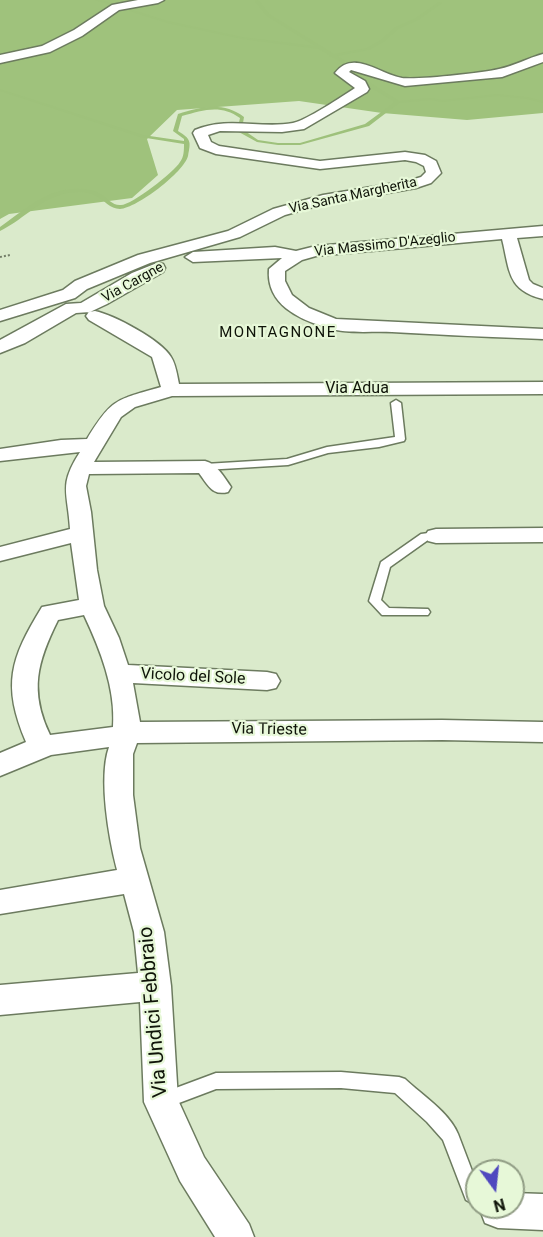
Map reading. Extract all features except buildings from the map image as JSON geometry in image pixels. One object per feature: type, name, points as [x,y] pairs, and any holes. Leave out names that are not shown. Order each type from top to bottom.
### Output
[{"type":"street","points":[[0,59],[46,49],[78,33],[116,7],[158,0]]},
{"type":"street","name":"Via Santa Margherita","points":[[70,301],[81,285],[144,259],[234,234],[279,212],[323,200],[411,185],[426,180],[434,173],[431,164],[420,158],[405,156],[320,165],[216,150],[205,145],[200,133],[204,130],[226,127],[295,127],[307,122],[362,89],[360,84],[341,73],[348,66],[365,67],[390,80],[405,82],[502,73],[543,58]]},
{"type":"street","name":"Via Massimo D'Azeglio","points":[[277,269],[296,256],[344,248],[543,231]]},
{"type":"street","points":[[508,233],[521,281],[527,288],[543,294]]},
{"type":"street","name":"Via Cargne","points":[[240,252],[277,269]]},
{"type":"street","name":"Via Cargne","points":[[0,347],[27,334],[70,301],[84,308],[138,277],[171,262],[204,255],[240,252],[275,252],[296,256]]},
{"type":"street","points":[[277,269],[276,278],[279,290],[290,303],[306,315],[334,324],[543,334]]},
{"type":"street","points":[[0,316],[70,301]]},
{"type":"street","points":[[96,316],[122,333],[150,345],[162,357],[171,390],[128,403],[113,413],[80,468],[75,486],[85,570],[92,606],[107,638],[119,675],[126,716],[126,736]]},
{"type":"street","name":"Via Adua","points":[[171,390],[543,388]]},
{"type":"street","points":[[0,455],[61,446],[94,445]]},
{"type":"street","points":[[80,468],[205,467],[220,487]]},
{"type":"street","points":[[0,554],[82,533]]},
{"type":"street","points":[[436,536],[543,535]]},
{"type":"street","points":[[42,748],[26,711],[24,674],[34,643],[50,613],[92,606]]},
{"type":"street","name":"Vicolo del Sole","points":[[119,675],[191,674],[225,679],[267,681]]},
{"type":"street","name":"Via Trieste","points":[[0,765],[42,748],[84,740],[126,736],[145,731],[227,729],[543,732]]},
{"type":"street","name":"Via Undici Febbraio","points":[[126,736],[120,754],[119,795],[126,849],[149,932],[155,986],[161,1102],[192,1169],[236,1237]]},
{"type":"street","points":[[2,902],[134,880]]},
{"type":"street","points":[[0,1000],[155,986]]},
{"type":"street","points":[[525,1210],[543,1212]]},
{"type":"lane","points":[[205,467],[288,462],[327,450],[379,444],[400,439],[396,403]]},
{"type":"lane","points":[[424,612],[386,612],[375,601],[385,565],[425,537],[436,536]]},
{"type":"lane","points":[[161,1102],[216,1081],[341,1080],[399,1085],[433,1116],[448,1134],[465,1176]]},
{"type":"path","points":[[0,257],[10,255]]},
{"type":"green space","points":[[0,0],[543,0],[543,113],[467,120],[382,113],[299,101],[177,110],[147,139],[158,175],[132,198],[9,214],[0,219]]},
{"type":"waterway","points":[[97,0],[167,22],[242,38],[318,48]]},
{"type":"waterway","points":[[257,1],[268,15],[333,56]]},
{"type":"waterway","points":[[333,56],[368,49],[397,28],[417,19],[440,3]]},
{"type":"waterway","points":[[333,56],[345,63]]},
{"type":"waterway","points":[[353,70],[370,85],[398,102]]},
{"type":"waterway","points":[[0,90],[142,136],[187,143]]},
{"type":"waterway","points":[[398,102],[430,99],[443,101],[497,95],[543,102]]},
{"type":"waterway","points":[[187,143],[186,138],[175,131],[180,115],[196,111],[212,108],[228,110],[242,118],[239,130],[257,141],[300,144],[367,125],[398,102]]},
{"type":"waterway","points":[[0,229],[37,204],[60,193],[89,191],[117,207],[127,205],[145,195],[181,165],[187,143]]},
{"type":"district","name":"MONTAGNONE","points":[[278,333]]}]
